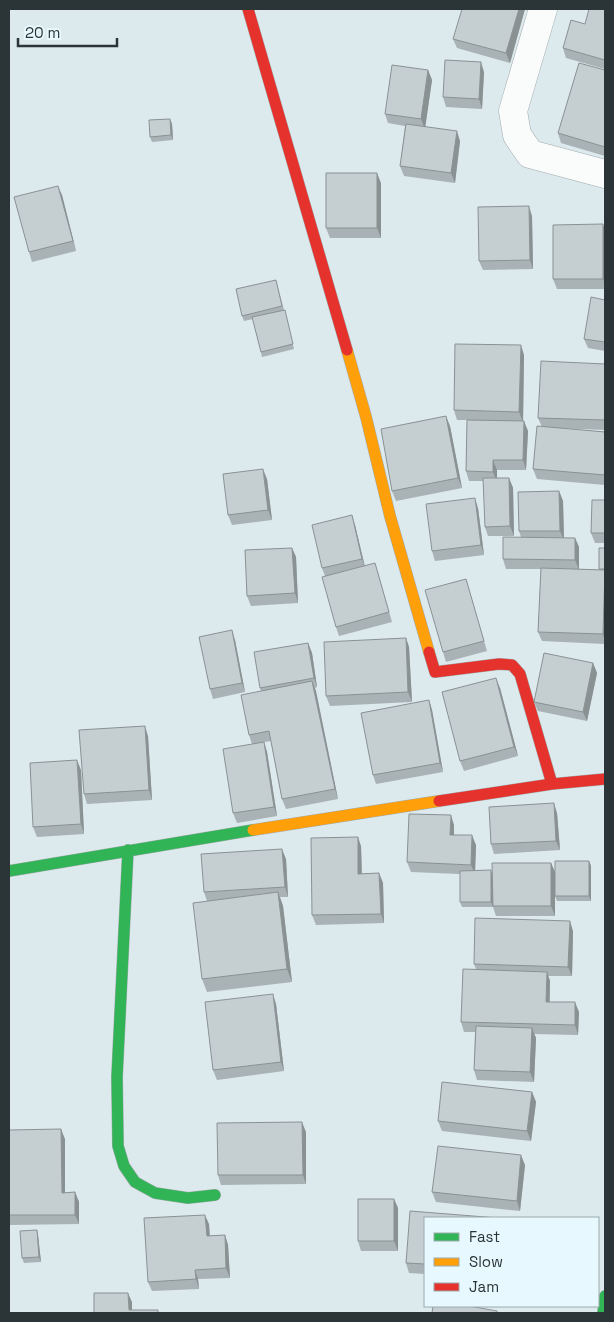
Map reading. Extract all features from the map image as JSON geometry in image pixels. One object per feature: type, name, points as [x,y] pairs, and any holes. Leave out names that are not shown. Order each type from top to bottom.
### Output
[{"type":"street","points":[[248,9],[366,417],[392,525],[435,672],[499,664],[512,665],[520,674],[552,784]]},
{"type":"street","points":[[543,9],[513,111],[517,135],[530,154],[605,174]]},
{"type":"street","points":[[9,871],[128,850],[552,784],[605,779]]},
{"type":"street","points":[[128,850],[118,1077],[118,1146],[124,1166],[134,1182],[155,1193],[188,1198],[214,1195]]},
{"type":"street","points":[[603,1313],[605,1296]]},
{"type":"building","points":[[462,9],[519,9],[506,53],[453,39]]},
{"type":"building","points":[[589,9],[605,9],[605,60],[563,48],[571,20],[585,24]]},
{"type":"building","points":[[445,60],[481,62],[479,99],[443,97]]},
{"type":"building","points":[[579,63],[605,70],[605,147],[558,133]]},
{"type":"building","points":[[392,65],[428,70],[421,119],[385,114]]},
{"type":"building","points":[[170,119],[171,135],[150,137],[149,120]]},
{"type":"building","points":[[406,124],[457,131],[451,173],[400,166]]},
{"type":"building","points":[[326,173],[377,173],[377,228],[326,228]]},
{"type":"building","points":[[58,186],[73,241],[29,252],[14,197]]},
{"type":"building","points":[[529,206],[530,260],[479,261],[478,207]]},
{"type":"building","points":[[603,224],[603,279],[553,279],[553,225]]},
{"type":"building","points":[[276,280],[282,306],[242,316],[236,289]]},
{"type":"building","points":[[591,297],[605,300],[605,342],[584,339]]},
{"type":"building","points":[[285,310],[293,344],[261,352],[252,317]]},
{"type":"building","points":[[455,344],[521,345],[519,412],[454,410]]},
{"type":"building","points":[[541,361],[605,364],[605,420],[538,418]]},
{"type":"building","points":[[446,416],[458,478],[392,491],[381,429]]},
{"type":"building","points":[[467,420],[524,421],[523,460],[493,460],[493,472],[466,471]]},
{"type":"building","points":[[537,426],[605,432],[605,475],[533,469]]},
{"type":"building","points":[[263,469],[268,510],[228,515],[223,474]]},
{"type":"building","points":[[483,478],[509,478],[510,526],[485,527]]},
{"type":"building","points":[[559,491],[560,531],[519,531],[518,492]]},
{"type":"building","points":[[475,498],[481,545],[432,551],[426,504]]},
{"type":"building","points":[[592,500],[605,500],[605,533],[591,533]]},
{"type":"building","points":[[352,515],[362,559],[322,568],[312,525]]},
{"type":"building","points":[[503,537],[575,538],[575,560],[503,559]]},
{"type":"building","points":[[292,548],[295,593],[247,596],[245,550]]},
{"type":"building","points":[[599,548],[605,548],[605,569],[599,569]]},
{"type":"building","points":[[375,563],[389,612],[336,627],[322,577]]},
{"type":"building","points":[[541,568],[605,570],[603,634],[538,632]]},
{"type":"building","points":[[466,579],[484,641],[443,652],[425,590]]},
{"type":"building","points":[[232,630],[242,683],[210,689],[199,637]]},
{"type":"building","points":[[406,638],[408,692],[326,696],[324,642]]},
{"type":"building","points":[[308,643],[314,678],[260,688],[254,652]]},
{"type":"building","points":[[544,653],[593,663],[583,712],[534,702]]},
{"type":"building","points":[[496,678],[514,747],[460,761],[442,692]]},
{"type":"building","points":[[312,681],[335,789],[282,799],[269,731],[249,735],[241,695]]},
{"type":"building","points":[[429,700],[440,763],[373,775],[361,713]]},
{"type":"building","points":[[145,726],[149,790],[84,794],[79,730]]},
{"type":"building","points":[[264,742],[274,807],[233,813],[223,749]]},
{"type":"building","points":[[77,760],[81,824],[33,827],[30,763]]},
{"type":"building","points":[[554,803],[556,841],[491,844],[489,807]]},
{"type":"building","points":[[409,814],[451,815],[450,835],[472,835],[471,865],[407,862]]},
{"type":"building","points":[[358,837],[358,874],[379,873],[381,914],[312,915],[311,838]]},
{"type":"building","points":[[282,849],[285,887],[204,892],[201,854]]},
{"type":"building","points":[[555,861],[589,861],[589,896],[555,896]]},
{"type":"building","points":[[492,863],[551,863],[551,906],[493,906]]},
{"type":"building","points":[[491,870],[491,902],[460,902],[460,871]]},
{"type":"building","points":[[278,892],[287,969],[202,979],[193,903]]},
{"type":"building","points":[[475,918],[570,921],[568,967],[474,964]]},
{"type":"building","points":[[463,969],[547,972],[546,1002],[575,1002],[575,1025],[461,1022]]},
{"type":"building","points":[[273,994],[281,1062],[213,1070],[205,1002]]},
{"type":"building","points":[[476,1026],[532,1028],[530,1072],[474,1070]]},
{"type":"building","points":[[442,1082],[532,1092],[527,1131],[438,1121]]},
{"type":"building","points":[[302,1122],[303,1175],[218,1175],[217,1123]]},
{"type":"building","points":[[61,1129],[62,1193],[75,1192],[75,1215],[9,1215],[9,1130]]},
{"type":"building","points":[[438,1146],[521,1155],[517,1201],[432,1192]]},
{"type":"building","points":[[358,1199],[394,1199],[394,1241],[358,1241]]},
{"type":"building","points":[[410,1211],[485,1217],[424,1217],[424,1264],[406,1263]]},
{"type":"building","points":[[205,1215],[207,1236],[225,1235],[226,1268],[195,1270],[196,1279],[148,1282],[144,1218]]},
{"type":"building","points":[[37,1230],[39,1257],[22,1258],[20,1231]]},
{"type":"building","points":[[94,1293],[128,1293],[129,1310],[158,1310],[158,1313],[94,1313]]},
{"type":"building","points":[[433,1307],[475,1307],[497,1311],[497,1313],[432,1313]]},
{"type":"traffic: fast","points":[[9,871],[253,830]]},
{"type":"traffic: fast","points":[[128,850],[117,1077],[118,1146],[124,1166],[135,1182],[155,1193],[188,1198],[215,1195]]},
{"type":"traffic: fast","points":[[603,1313],[605,1296]]},
{"type":"traffic: slow","points":[[347,350],[366,417],[390,516],[429,652]]},
{"type":"traffic: slow","points":[[253,830],[439,801]]},
{"type":"traffic: jam","points":[[248,9],[347,350]]},
{"type":"traffic: jam","points":[[429,652],[435,672],[499,664],[512,665],[520,674],[552,784]]},
{"type":"traffic: jam","points":[[439,801],[552,784],[605,779]]}]
